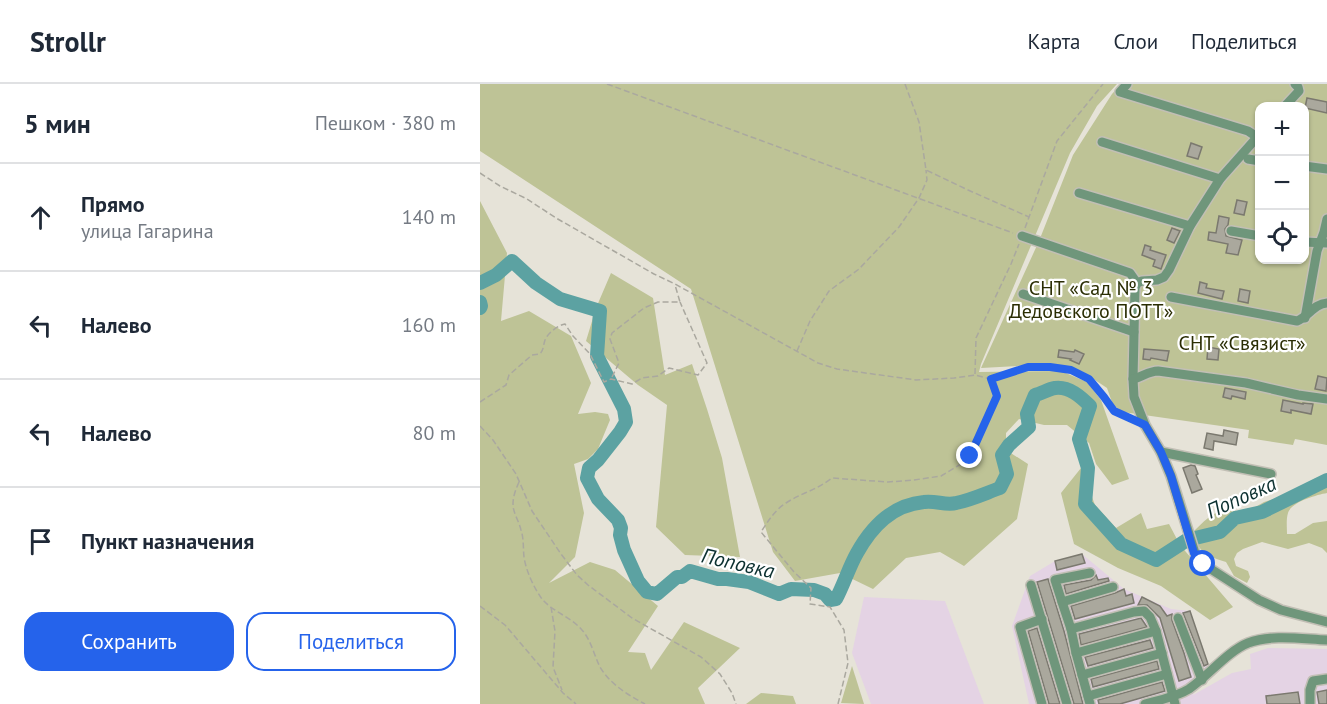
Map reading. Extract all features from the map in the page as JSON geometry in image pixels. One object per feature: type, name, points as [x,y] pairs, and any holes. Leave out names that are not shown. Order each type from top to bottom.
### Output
[{"type":"street","points":[[1127,84],[1120,92],[1255,134]]},
{"type":"street","points":[[1288,102],[1297,88]]},
{"type":"street","points":[[1137,283],[1164,277],[1190,226],[1220,179],[1255,139]]},
{"type":"street","points":[[1102,142],[1220,179]]},
{"type":"street","points":[[1248,159],[1255,160]]},
{"type":"street","points":[[1309,167],[1327,169]]},
{"type":"street","points":[[1078,193],[1190,226]]},
{"type":"street","points":[[1305,318],[1317,252],[1324,243],[1327,219]]},
{"type":"street","points":[[1231,231],[1255,235]]},
{"type":"street","points":[[1022,236],[1130,273],[1137,283]]},
{"type":"street","points":[[1309,242],[1324,243]]},
{"type":"street","points":[[1137,283],[1135,288],[1134,397],[1145,425],[1161,452],[1171,476],[1194,553],[1203,564],[1259,600],[1281,610],[1327,622]]},
{"type":"street","points":[[1023,294],[1134,332]]},
{"type":"street","points":[[1171,297],[1297,321],[1305,318],[1317,306],[1327,303]]},
{"type":"street","points":[[1133,379],[1158,371],[1246,383],[1327,399]]},
{"type":"street","points":[[1161,452],[1271,474]]},
{"type":"street","points":[[1089,573],[1055,580],[1071,629],[1089,700],[1167,674]]},
{"type":"street","points":[[1031,585],[1067,704]]},
{"type":"street","points":[[1062,602],[1113,587]]},
{"type":"street","points":[[1071,629],[1144,611],[1150,617],[1156,631],[1174,700]]},
{"type":"street","points":[[1178,618],[1202,680]]},
{"type":"street","points":[[1042,619],[1020,627],[1042,704]]},
{"type":"street","points":[[1076,653],[1156,631]]},
{"type":"street","points":[[1145,704],[1174,700],[1247,644],[1266,639],[1327,640]]},
{"type":"street","points":[[1082,675],[1162,653]]},
{"type":"street","points":[[1310,704],[1310,690],[1313,681],[1327,679]]},
{"type":"path","points":[[607,84],[1022,236]]},
{"type":"path","points":[[797,351],[810,321],[829,291],[859,269],[899,227],[920,198],[927,180],[926,170],[919,122],[905,84]]},
{"type":"path","points":[[975,375],[976,338],[1011,264],[1057,141],[1103,84]]},
{"type":"path","points":[[926,170],[1030,217]]},
{"type":"path","points":[[480,173],[654,274],[818,363],[837,369],[916,380],[975,375],[991,379],[1028,367],[1071,370],[1089,379],[1114,411],[1145,425]]},
{"type":"path","points":[[480,402],[506,385],[509,375],[532,355],[540,354],[544,349],[545,339],[559,325],[565,324],[590,354],[604,382],[611,379],[632,384],[642,378],[658,376],[669,368],[698,375],[707,363],[675,284]]},
{"type":"path","points":[[611,379],[619,363],[610,339],[612,333],[644,308],[658,302],[681,302]]},
{"type":"path","points":[[838,704],[848,663],[844,630],[830,608],[810,604],[811,588],[794,572],[761,532],[772,515],[786,502],[823,486],[832,478],[888,482],[914,480],[941,476],[962,464],[970,456],[997,396],[991,379]]},
{"type":"path","points":[[480,426],[493,440],[516,474],[532,511],[577,575],[632,618],[701,657],[720,674],[732,693],[735,704]]},
{"type":"path","points":[[519,482],[513,497],[513,507],[522,532],[524,559],[534,586],[543,600],[582,629],[601,668],[616,686],[628,696],[645,704]]},
{"type":"path","points":[[480,606],[505,625],[563,693],[576,704]]},
{"type":"path","points":[[550,606],[555,631],[553,667],[563,693]]},
{"type":"shaded area","points":[[1082,554],[1124,589],[1171,609],[1190,611],[1208,665],[1193,695],[1232,673],[1251,669],[1250,654],[1268,648],[1327,649],[1327,704],[1029,704],[1012,626],[1030,576],[1055,561]]},
{"type":"shaded area","points":[[864,597],[945,601],[984,704],[871,704],[852,653]]},
{"type":"green space","points":[[480,84],[1117,84],[1097,106],[1070,153],[979,372],[1061,371],[1087,382],[1101,400],[1129,479],[1112,485],[1096,464],[1089,443],[1067,425],[1044,425],[1019,419],[1006,433],[1006,450],[1028,464],[1017,519],[964,566],[940,552],[906,558],[873,589],[840,573],[795,581],[773,552],[691,289],[480,151]]},
{"type":"green space","points":[[1121,84],[1327,84],[1327,445],[1295,439],[1293,445],[1248,438],[1249,430],[1123,412],[1113,405],[1107,388],[1083,372],[1055,364],[981,368],[1039,241],[1073,155],[1112,94]]},
{"type":"green space","points":[[480,201],[507,253],[501,321],[529,311],[571,336],[591,383],[578,414],[595,412],[608,414],[610,420],[598,449],[588,459],[574,464],[584,513],[575,557],[549,583],[590,562],[615,570],[658,606],[628,652],[645,653],[651,670],[684,622],[740,648],[698,688],[705,704],[480,704]]},
{"type":"green space","points":[[611,273],[653,298],[665,375],[692,364],[722,458],[740,557],[685,555],[656,527],[667,405],[638,385],[586,341],[596,308]]},
{"type":"green space","points":[[1081,468],[1095,505],[1116,528],[1141,513],[1147,529],[1169,524],[1180,545],[1233,607],[1210,620],[1161,586],[1118,568],[1074,544],[1061,493]]},
{"type":"green space","points":[[1327,476],[1327,493],[1299,502],[1290,509],[1287,534],[1295,534],[1313,523],[1327,521],[1327,553],[1322,548],[1309,543],[1288,549],[1262,542],[1243,549],[1234,559],[1236,566],[1248,571],[1250,577],[1247,583],[1234,576],[1226,562],[1208,555],[1197,543],[1194,531],[1216,513],[1232,510],[1245,513],[1264,502],[1284,496],[1316,478]]},
{"type":"green space","points":[[852,666],[864,704],[841,703]]},
{"type":"green space","points":[[761,693],[793,696],[796,704],[746,704]]},
{"type":"building","points":[[1307,98],[1327,102],[1327,113],[1309,109],[1309,102],[1306,102]]},
{"type":"building","points":[[1191,143],[1202,147],[1198,159],[1187,156]]},
{"type":"building","points":[[1237,200],[1247,202],[1244,215],[1234,213]]},
{"type":"building","points":[[1219,216],[1229,218],[1225,229],[1226,236],[1242,240],[1238,255],[1226,253],[1228,244],[1208,240],[1209,232],[1216,233]]},
{"type":"building","points":[[1172,228],[1180,231],[1174,243],[1167,240]]},
{"type":"building","points":[[1145,245],[1151,247],[1150,250],[1166,255],[1161,269],[1153,266],[1155,260],[1142,255]]},
{"type":"building","points":[[1200,282],[1207,284],[1206,288],[1224,291],[1222,299],[1198,293]]},
{"type":"building","points":[[1240,289],[1250,291],[1248,303],[1238,301]]},
{"type":"building","points":[[1208,347],[1219,349],[1218,360],[1207,359]]},
{"type":"building","points":[[1144,349],[1169,351],[1167,361],[1143,359]]},
{"type":"building","points":[[1059,350],[1074,352],[1075,350],[1084,354],[1079,364],[1071,359],[1058,357]]},
{"type":"building","points":[[1318,376],[1327,378],[1326,391],[1315,389]]},
{"type":"building","points":[[1225,388],[1246,392],[1245,399],[1232,396],[1231,399],[1223,397]]},
{"type":"building","points":[[1283,400],[1313,404],[1311,414],[1291,410],[1291,413],[1281,411]]},
{"type":"building","points":[[1224,430],[1238,433],[1236,445],[1214,441],[1213,450],[1204,448],[1207,433],[1223,436]]},
{"type":"building","points":[[1195,466],[1202,489],[1192,493],[1183,468]]},
{"type":"building","points":[[1082,554],[1085,563],[1057,570],[1055,561]]},
{"type":"building","points":[[1096,575],[1098,580],[1108,578],[1109,581],[1066,594],[1064,585],[1091,580]]},
{"type":"building","points":[[1048,579],[1083,704],[1074,704],[1037,582]]},
{"type":"building","points":[[1124,589],[1126,596],[1132,594],[1134,603],[1075,619],[1071,606]]},
{"type":"building","points":[[1142,597],[1160,606],[1167,616],[1172,614],[1191,677],[1179,681],[1160,618],[1147,605],[1138,605]]},
{"type":"building","points":[[1190,611],[1208,664],[1204,666],[1183,613]]},
{"type":"building","points":[[1141,618],[1147,627],[1081,645],[1079,634]]},
{"type":"building","points":[[1037,628],[1060,704],[1049,704],[1028,631]]},
{"type":"building","points":[[1150,640],[1153,648],[1088,666],[1085,657]]},
{"type":"building","points":[[1157,661],[1159,669],[1093,687],[1091,679]]},
{"type":"building","points":[[1162,682],[1165,691],[1120,704],[1099,704],[1098,700]]},
{"type":"building","points":[[1327,690],[1327,704],[1319,704],[1317,692]]},
{"type":"building","points":[[1298,692],[1300,704],[1267,704],[1266,696]]},
{"type":"waterway","name":"Поповка","points":[[480,283],[496,275],[512,261],[536,283],[560,299],[600,311],[597,356],[624,409],[626,422],[598,460],[589,468],[587,478],[598,499],[618,520],[624,550],[638,581],[647,592],[657,594],[677,577],[682,577],[690,571],[718,579],[749,582],[779,594],[791,589],[814,590],[825,594],[830,600],[836,599],[854,558],[869,534],[884,518],[902,507],[913,504],[956,503],[1000,488],[1007,474],[1002,455],[1009,445],[1029,427],[1027,414],[1035,395],[1055,388],[1070,390],[1090,406],[1079,439],[1088,468],[1085,504],[1121,544],[1156,560],[1187,540],[1220,532],[1235,518],[1262,512],[1327,480]]},
{"type":"waterway","points":[[480,302],[480,308]]},
{"type":"route","points":[[970,456],[997,396],[991,379],[1028,367],[1071,370],[1089,379],[1114,411],[1145,425],[1161,452],[1171,476],[1194,553],[1203,564]]},
{"type":"park label","name":"СНТ «Сад № 3 Дедовского ПОТТ»","points":[[1091,300]]},
{"type":"park label","name":"СНТ «Связист»","points":[[1242,343]]}]
